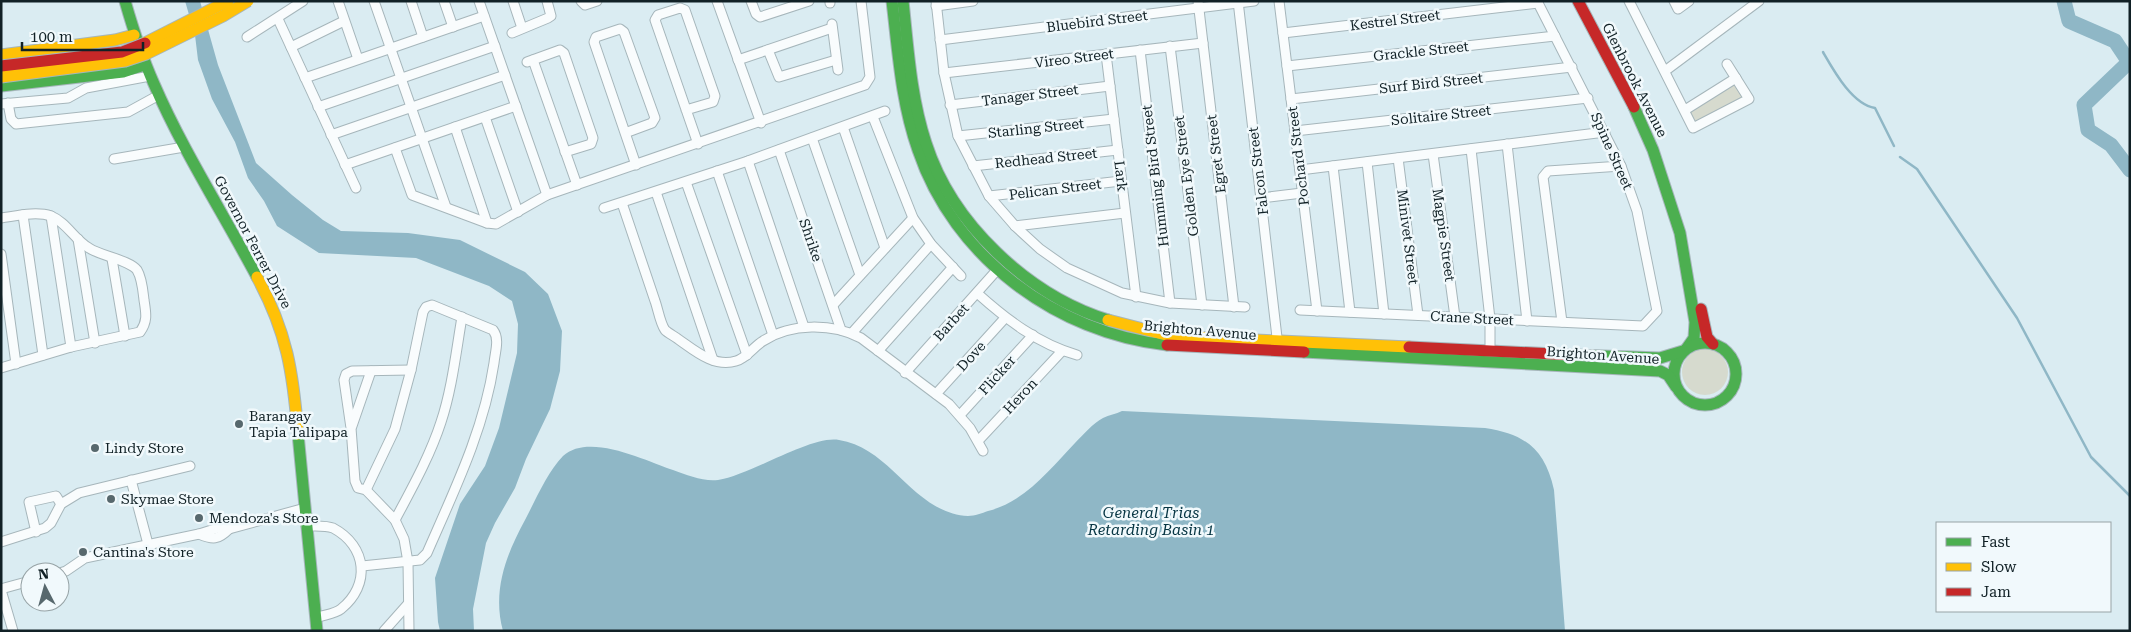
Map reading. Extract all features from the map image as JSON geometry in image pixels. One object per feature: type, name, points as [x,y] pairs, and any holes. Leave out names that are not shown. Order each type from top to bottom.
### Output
[{"type":"street","name":"Governor Ferrer Drive","points":[[125,1],[134,35],[147,70],[184,147],[258,280],[278,322],[288,354],[316,631]]},
{"type":"street","points":[[1,66],[122,52],[141,45],[228,1]]},
{"type":"street","points":[[1,77],[125,61],[146,54],[223,16],[248,1]]},
{"type":"street","points":[[247,37],[278,19],[303,1]]},
{"type":"street","points":[[338,1],[358,59]]},
{"type":"street","points":[[374,1],[446,207]]},
{"type":"street","points":[[411,1],[423,37]]},
{"type":"street","points":[[444,1],[453,26]]},
{"type":"street","points":[[479,1],[547,195]]},
{"type":"street","points":[[513,1],[522,28]]},
{"type":"street","points":[[512,33],[551,16],[547,1]]},
{"type":"street","points":[[581,1],[584,5],[597,1]]},
{"type":"street","points":[[717,1],[761,123]]},
{"type":"street","points":[[751,1],[756,14],[760,16],[809,1]]},
{"type":"street","points":[[395,148],[412,195],[487,224],[500,223],[547,195],[865,86],[869,82],[870,77],[861,1]]},
{"type":"street","name":"Brighton Avenue","points":[[892,1],[902,83],[912,131],[923,165],[946,206],[974,244],[997,270],[1040,300],[1065,314],[1133,339],[1165,345],[1490,351],[1660,358],[1685,350]]},
{"type":"street","name":"Brighton Avenue","points":[[903,1],[912,83],[927,146],[938,173],[965,217],[1006,263],[1041,289],[1074,308],[1132,328],[1170,336],[1278,346],[1660,371],[1668,376],[1676,387]]},
{"type":"street","points":[[971,1],[936,4],[944,73],[950,105],[958,136],[989,196],[1015,226],[1040,249],[1067,268],[1097,283],[1136,297],[1202,306],[1245,307]]},
{"type":"street","name":"Bluebird Street","points":[[940,40],[1198,5],[1254,1]]},
{"type":"street","name":"Pochard Street","points":[[1279,1],[1317,311]]},
{"type":"street","name":"Glenbrook Avenue","points":[[1578,1],[1643,125],[1680,233],[1695,322],[1694,338],[1685,350]]},
{"type":"street","name":"Glenbrook Avenue","points":[[1587,1],[1637,95],[1661,150],[1687,232],[1704,328],[1707,337],[1713,344]]},
{"type":"street","points":[[1629,1],[1685,110],[1692,128],[1750,99],[1727,64]]},
{"type":"street","points":[[1674,1],[1678,9],[1690,1]]},
{"type":"street","points":[[1665,71],[1759,1]]},
{"type":"street","name":"Falcon Street","points":[[1238,2],[1278,346]]},
{"type":"street","name":"Kestrel Street","points":[[1283,33],[1537,2]]},
{"type":"street","name":"Spine Street","points":[[1537,2],[1605,132],[1621,166],[1637,210],[1656,311],[1643,326]]},
{"type":"street","name":"Egret Street","points":[[1198,5],[1234,307]]},
{"type":"street","points":[[686,110],[713,102],[715,96],[685,10],[680,8],[658,16],[655,20],[686,110],[698,144]]},
{"type":"street","points":[[305,78],[484,16]]},
{"type":"street","points":[[278,19],[356,188]]},
{"type":"street","points":[[291,47],[344,21]]},
{"type":"street","points":[[738,60],[832,26],[838,70]]},
{"type":"street","points":[[625,133],[652,123],[655,118],[624,32],[620,29],[596,37],[594,42],[625,133],[636,165]]},
{"type":"street","points":[[1,55],[115,40],[134,35]]},
{"type":"street","name":"Grackle Street","points":[[1287,66],[1555,36]]},
{"type":"street","name":"Vireo Street","points":[[944,73],[1203,43]]},
{"type":"street","points":[[318,107],[495,46]]},
{"type":"street","name":"Golden Eye Street","points":[[1170,46],[1202,306]]},
{"type":"street","points":[[565,152],[591,144],[593,138],[564,53],[560,50],[530,61],[576,185]]},
{"type":"street","points":[[768,50],[779,77],[836,60]]},
{"type":"street","name":"Humming Bird Street","points":[[1140,50],[1170,303]]},
{"type":"street","name":"Lark","points":[[1106,54],[1136,297]]},
{"type":"street","name":"Surf Bird Street","points":[[1291,99],[1572,67]]},
{"type":"street","points":[[1,86],[147,70]]},
{"type":"street","points":[[147,70],[86,88],[68,98],[5,104],[11,119],[16,124],[128,112],[159,95]]},
{"type":"street","points":[[331,135],[505,76]]},
{"type":"street","points":[[1685,110],[1736,78]]},
{"type":"street","name":"Tanager Street","points":[[950,105],[1110,86]]},
{"type":"street","name":"Solitaire Street","points":[[1295,131],[1588,98]]},
{"type":"street","points":[[345,165],[516,106]]},
{"type":"street","points":[[604,208],[748,161],[873,117],[885,111]]},
{"type":"street","points":[[485,117],[518,212]]},
{"type":"street","points":[[873,117],[913,218],[931,244],[961,276]]},
{"type":"street","name":"Starling Street","points":[[958,136],[1114,119]]},
{"type":"street","points":[[455,127],[487,224]]},
{"type":"street","points":[[843,127],[885,248]]},
{"type":"street","points":[[1300,170],[1605,132]]},
{"type":"street","points":[[812,138],[860,275]]},
{"type":"street","points":[[1507,144],[1527,320]]},
{"type":"street","points":[[114,159],[184,147]]},
{"type":"street","points":[[1470,149],[1490,319],[1490,351]]},
{"type":"street","name":"Shrike","points":[[779,150],[841,330]]},
{"type":"street","name":"Redhead Street","points":[[973,166],[1118,150]]},
{"type":"street","name":"Magpie Street","points":[[1433,154],[1455,317]]},
{"type":"street","name":"Minivet Street","points":[[1398,158],[1418,315]]},
{"type":"street","points":[[748,161],[804,327]]},
{"type":"street","points":[[1367,162],[1384,314]]},
{"type":"street","points":[[1333,166],[1350,312]]},
{"type":"street","points":[[1562,322],[1545,173],[1621,166]]},
{"type":"street","points":[[718,171],[773,335]]},
{"type":"street","name":"Pelican Street","points":[[989,196],[1121,181]]},
{"type":"street","points":[[686,182],[747,355]]},
{"type":"street","points":[[656,192],[713,360]]},
{"type":"street","points":[[1261,198],[1302,193]]},
{"type":"street","points":[[622,203],[665,330],[698,354],[728,363],[737,361],[747,355],[759,343],[773,335],[804,327],[841,330],[852,333],[936,394],[960,415],[983,450]]},
{"type":"street","points":[[1015,226],[1126,213]]},
{"type":"street","points":[[23,215],[43,356]]},
{"type":"street","points":[[1,218],[23,215],[51,216],[98,254],[131,265],[137,271],[147,316],[146,324],[140,332],[71,347],[1,368]]},
{"type":"street","points":[[51,216],[71,347]]},
{"type":"street","points":[[833,305],[913,218]]},
{"type":"street","points":[[78,239],[95,343]]},
{"type":"street","points":[[852,333],[931,244]]},
{"type":"street","points":[[1,254],[16,364]]},
{"type":"street","points":[[112,259],[126,336]]},
{"type":"street","points":[[878,351],[953,267]]},
{"type":"street","name":"Barbet","points":[[905,373],[997,270]]},
{"type":"street","points":[[977,293],[1005,318],[1062,350],[1077,355]]},
{"type":"street","points":[[362,566],[420,560],[427,553],[475,440],[490,390],[497,340],[493,330],[432,305],[426,306],[395,429],[366,490]]},
{"type":"street","name":"Crane Street","points":[[1300,310],[1643,326]]},
{"type":"street","points":[[395,520],[420,472],[441,423],[454,370],[462,317]]},
{"type":"street","name":"Dove","points":[[936,394],[1005,318]]},
{"type":"street","name":"Flicker","points":[[960,415],[1033,335]]},
{"type":"street","points":[[1704,343],[1713,344],[1724,349],[1734,363],[1735,380],[1727,396],[1710,405],[1697,404],[1686,400],[1676,387],[1673,378],[1674,368],[1685,350],[1704,343]]},
{"type":"street","name":"Heron","points":[[978,441],[1062,350]]},
{"type":"street","points":[[409,631],[408,562],[404,540],[395,520],[366,490],[358,488],[355,480],[351,428],[344,380],[346,374],[352,371],[411,370]]},
{"type":"street","points":[[351,428],[371,371]]},
{"type":"street","points":[[1,542],[36,532],[51,523],[60,504],[79,493],[190,466]]},
{"type":"street","points":[[131,480],[148,544]]},
{"type":"street","points":[[36,532],[29,502],[56,496],[60,504]]},
{"type":"street","points":[[70,569],[85,558],[148,544],[199,534],[215,539],[221,537],[229,528],[305,508]]},
{"type":"street","points":[[306,526],[331,527],[352,542],[362,566],[358,592],[340,611],[316,618]]},
{"type":"street","points":[[12,630],[1,590],[20,584]]},
{"type":"street","points":[[384,631],[408,604]]},
{"type":"shaded area","points":[[1734,84],[1737,85],[1743,95],[1742,98],[1700,123],[1694,122],[1689,114],[1690,111]]},
{"type":"shaded area","points":[[1700,349],[1710,349],[1724,359],[1728,372],[1724,385],[1718,391],[1710,395],[1700,395],[1686,385],[1682,377],[1682,367],[1692,353]]},
{"type":"water","points":[[185,1],[200,1],[218,65],[256,163],[292,195],[323,220],[341,231],[408,233],[460,240],[525,272],[548,294],[562,331],[560,371],[550,409],[526,459],[515,488],[486,543],[473,609],[474,631],[440,631],[435,578],[460,504],[485,466],[499,428],[517,353],[518,324],[512,301],[489,286],[416,258],[319,253],[277,226],[264,201],[248,178],[235,142],[212,99],[198,60],[195,35]]},
{"type":"water","name":"General Trias Retarding Basin 1","points":[[1122,411],[1485,428],[1511,434],[1522,439],[1539,454],[1550,476],[1554,490],[1565,631],[503,631],[499,602],[500,588],[512,546],[537,495],[557,462],[574,449],[587,447],[618,451],[690,476],[718,480],[732,477],[813,443],[839,440],[858,445],[874,455],[932,504],[949,512],[971,516],[1001,507],[1014,500],[1046,474],[1099,420]]},
{"type":"waterway","points":[[2064,1],[2069,21],[2115,41],[2129,62],[2084,105],[2088,130],[2111,145],[2130,170]]},
{"type":"waterway","points":[[1823,52],[1851,94],[1875,108],[1894,146]]},
{"type":"waterway","points":[[1900,157],[1917,169],[2017,318],[2091,457],[2130,496]]},
{"type":"traffic: fast","points":[[125,1],[142,53],[165,109],[190,158],[257,277]]},
{"type":"traffic: fast","points":[[892,1],[901,76],[912,132],[934,189],[956,224],[983,256],[1014,283],[1049,306],[1086,325],[1126,338],[1167,345]]},
{"type":"traffic: fast","points":[[903,1],[911,73],[921,126],[938,173],[954,201],[974,228],[1022,274],[1049,293],[1078,309],[1108,320]]},
{"type":"traffic: fast","points":[[1,86],[123,72],[144,65]]},
{"type":"traffic: fast","points":[[1634,107],[1653,150],[1680,233],[1695,322],[1694,338],[1687,348]]},
{"type":"traffic: fast","points":[[1699,343],[1711,343],[1727,352],[1734,362],[1736,374],[1734,386],[1727,396],[1711,405],[1699,405],[1688,400],[1679,391],[1674,380],[1674,368],[1679,357],[1688,348],[1699,343]]},
{"type":"traffic: fast","points":[[1575,355],[1660,358],[1683,351]]},
{"type":"traffic: fast","points":[[1304,352],[1660,371],[1668,375],[1676,387]]},
{"type":"traffic: fast","points":[[298,434],[317,631]]},
{"type":"traffic: slow","points":[[145,43],[228,1]]},
{"type":"traffic: slow","points":[[1,77],[125,61],[146,54],[223,16],[248,1]]},
{"type":"traffic: slow","points":[[1,55],[115,40],[134,35]]},
{"type":"traffic: slow","points":[[257,277],[275,316],[287,353],[294,391],[298,434]]},
{"type":"traffic: slow","points":[[1108,320],[1170,336],[1409,347]]},
{"type":"traffic: jam","points":[[1578,1],[1634,107]]},
{"type":"traffic: jam","points":[[1,66],[122,52],[145,43]]},
{"type":"traffic: jam","points":[[1701,309],[1707,337],[1713,344]]},
{"type":"traffic: jam","points":[[1167,345],[1304,352]]},
{"type":"traffic: jam","points":[[1409,347],[1575,355]]},
{"type":"place","name":"Barangay Tapia Talipapa","points":[[239,424]]},
{"type":"place","name":"Lindy Store","points":[[95,448]]},
{"type":"place","name":"Skymae Store","points":[[111,499]]},
{"type":"place","name":"Mendoza's Store","points":[[199,518]]},
{"type":"place","name":"Cantina's Store","points":[[83,552]]}]
